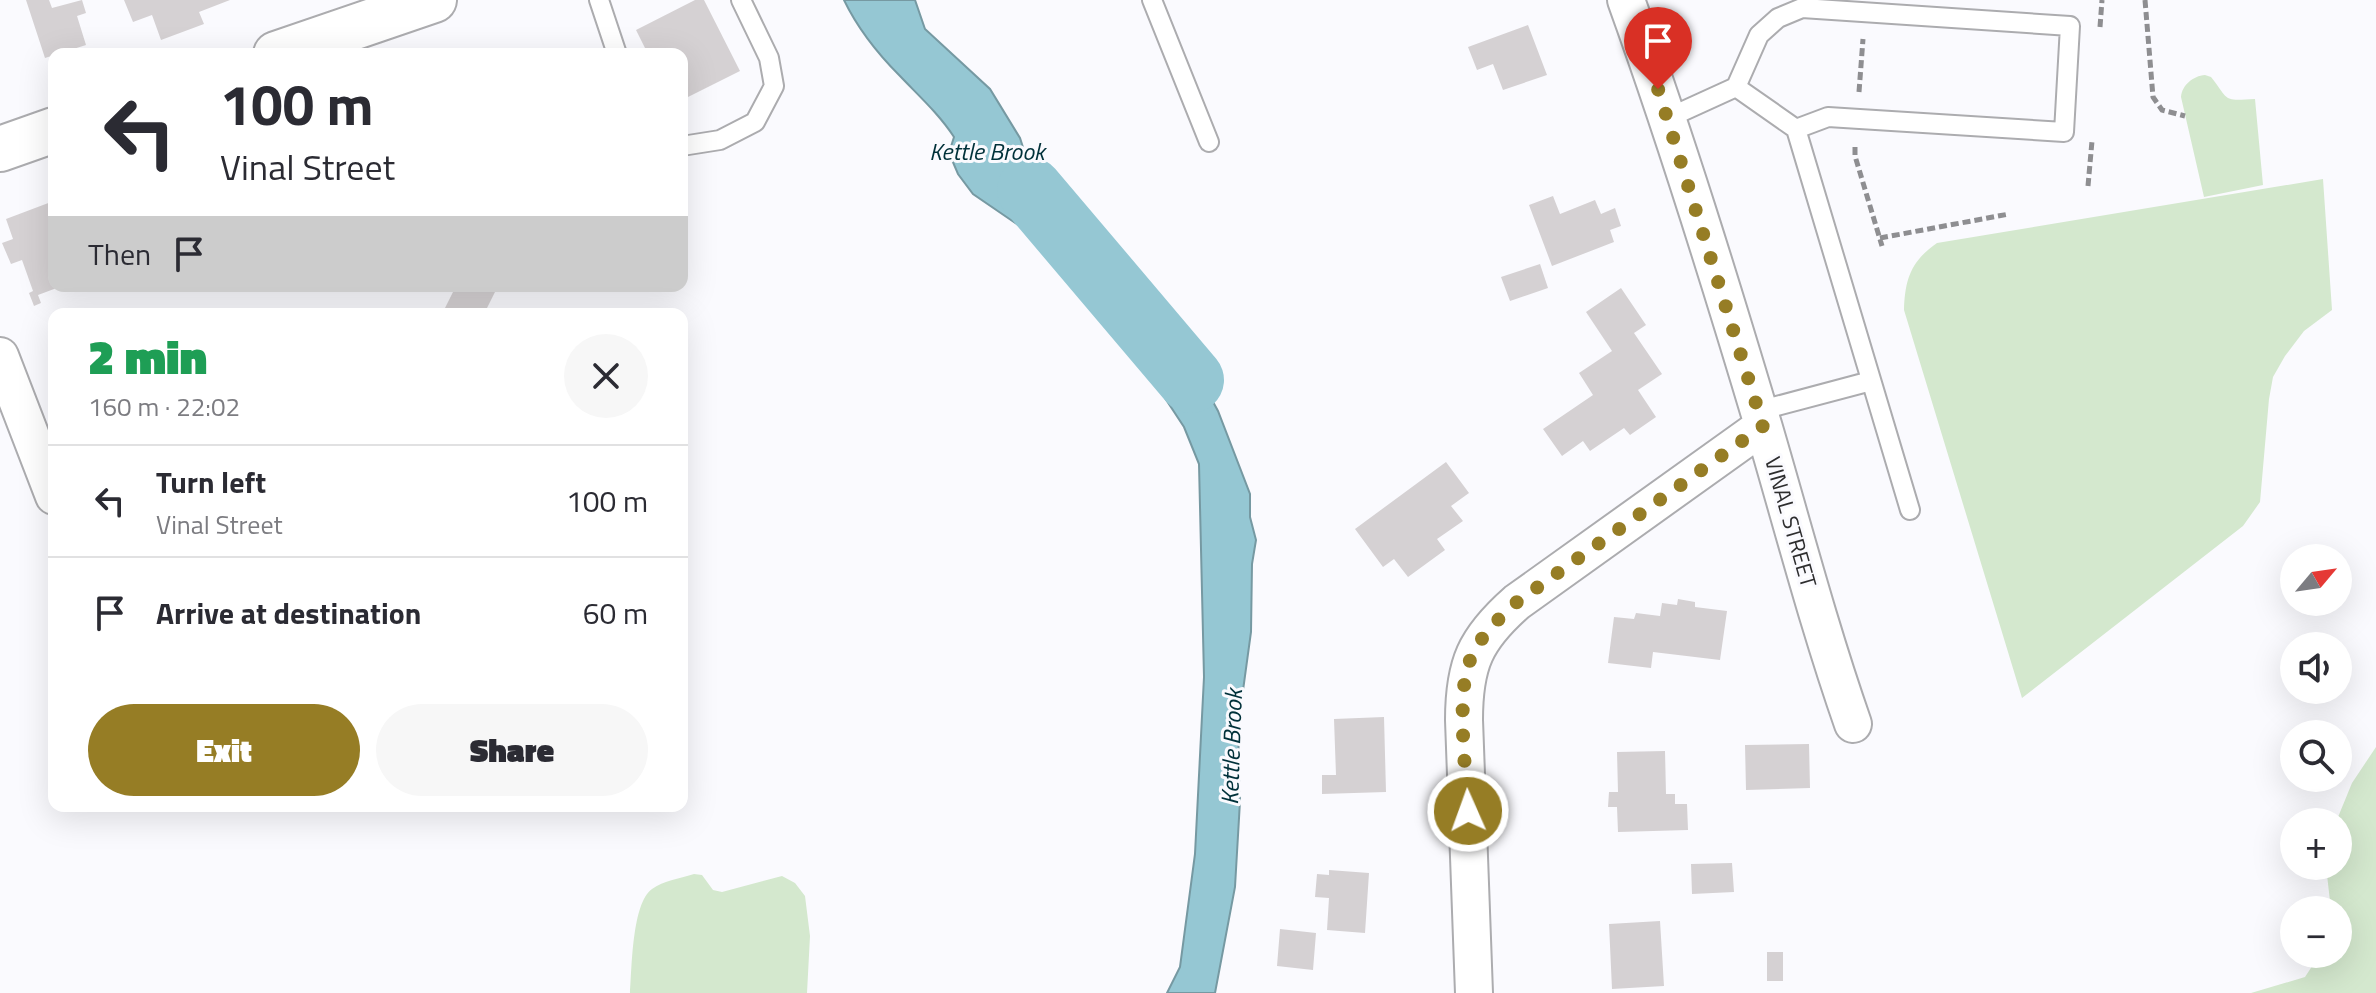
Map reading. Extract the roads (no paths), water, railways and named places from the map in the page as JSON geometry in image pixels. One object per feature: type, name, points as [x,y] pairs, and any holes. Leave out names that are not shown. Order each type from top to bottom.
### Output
[{"type":"main road","points":[[294,48],[434,0]]},
{"type":"main road","points":[[0,149],[48,132]]},
{"type":"street","name":"VINAL STREET","points":[[1626,0],[1668,118],[1761,418],[1828,654],[1853,724]]},
{"type":"street","points":[[0,356],[48,480]]},
{"type":"street","points":[[1474,993],[1464,720],[1468,666],[1496,620],[1517,602],[1761,418]]},
{"type":"lane","points":[[599,0],[615,48]]},
{"type":"lane","points":[[688,145],[720,140],[755,122],[774,86],[769,58],[741,0]]},
{"type":"lane","points":[[1152,0],[1209,142]]},
{"type":"lane","points":[[1668,118],[1736,87],[1759,35],[1778,18],[1802,8],[2070,26],[2064,132],[1828,117],[1796,129]]},
{"type":"lane","points":[[1736,87],[1796,129],[1910,510]]},
{"type":"lane","points":[[1761,418],[1871,381]]},
{"type":"water","name":"Kettle Brook","points":[[844,0],[915,0],[925,29],[990,89],[1020,138],[1034,182],[1083,253],[1135,314],[1159,330],[1184,354],[1200,378],[1218,411],[1250,494],[1250,517],[1256,540],[1252,564],[1251,632],[1238,727],[1240,801],[1235,887],[1215,993],[1167,993],[1180,967],[1195,854],[1204,677],[1199,464],[1184,427],[1141,353],[1085,296],[1057,253],[1042,237],[1024,229],[973,194],[958,174],[949,153],[954,137],[876,50]]},
{"type":"waterway","name":"Kettle Brook","points":[[1030,190],[1191,380]]}]
